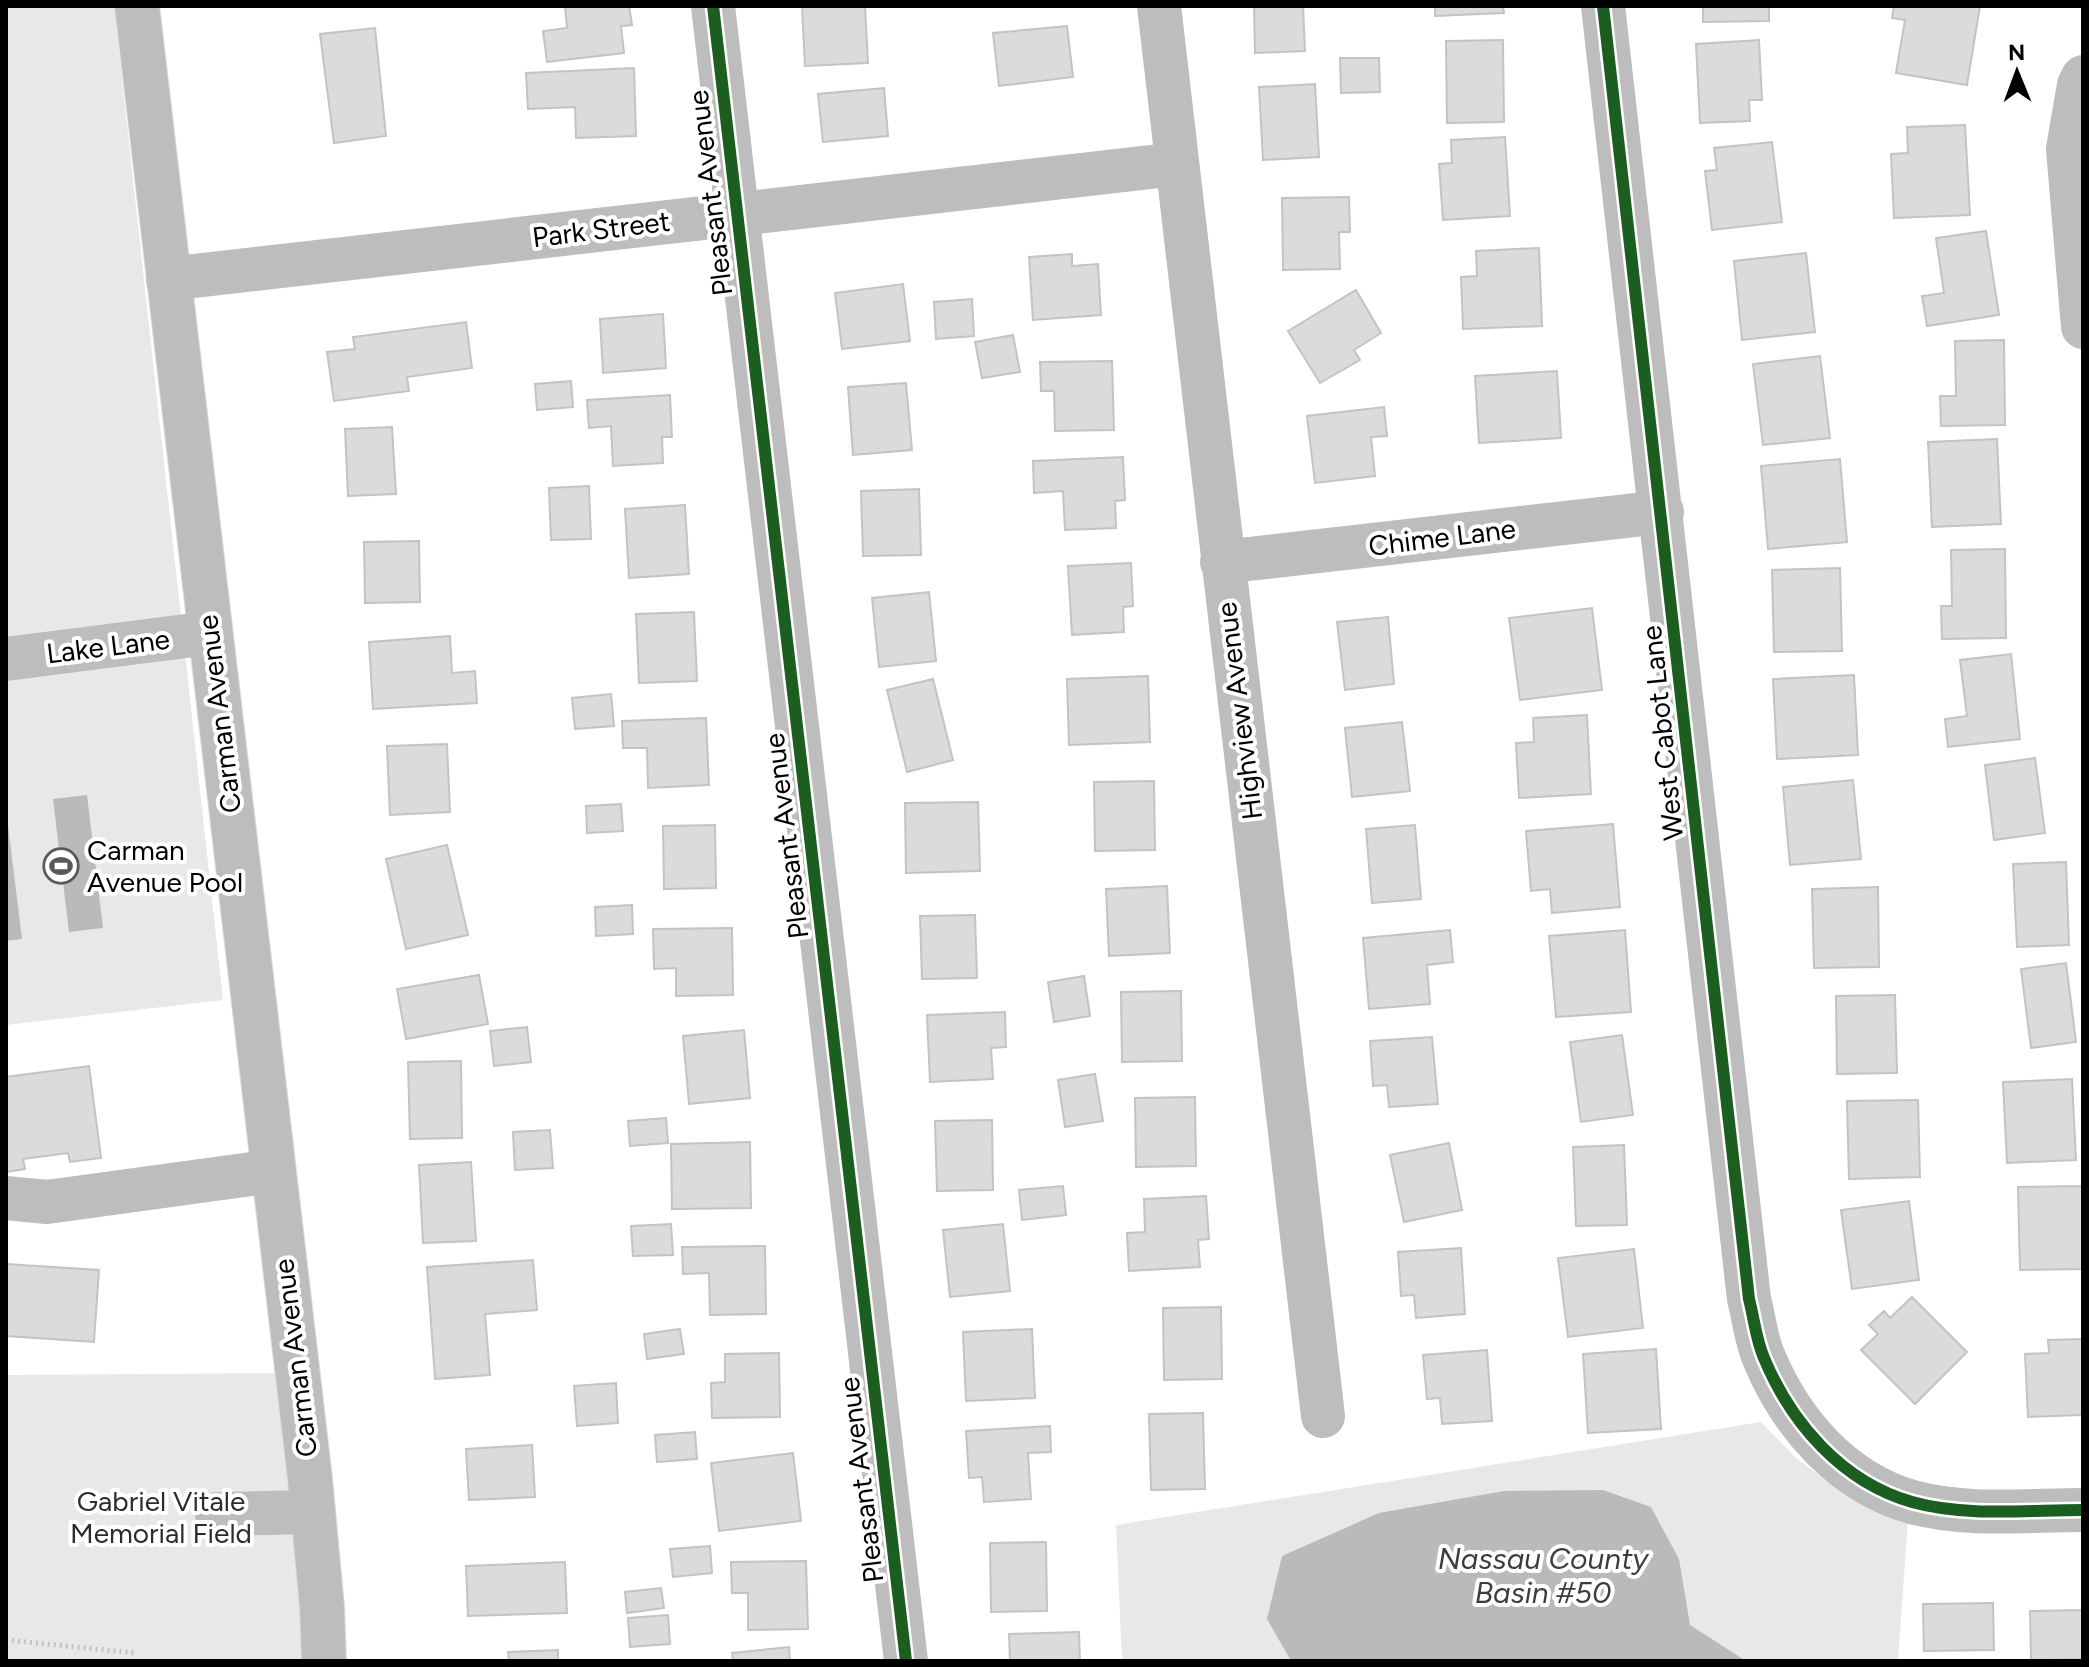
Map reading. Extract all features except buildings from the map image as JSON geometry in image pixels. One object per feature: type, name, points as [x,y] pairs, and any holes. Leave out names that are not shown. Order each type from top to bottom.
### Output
[{"type":"street","name":"Carman Avenue","points":[[137,6],[313,1512],[324,1661]]},
{"type":"street","name":"Pleasant Avenue","points":[[713,6],[906,1661]]},
{"type":"street","name":"Highview Avenue","points":[[1159,6],[1323,1416]]},
{"type":"street","name":"West Cabot Lane","points":[[1603,6],[1749,1299],[1762,1355],[1786,1405],[1813,1440],[1872,1485],[1913,1502],[1968,1510],[2083,1510]]},
{"type":"street","points":[[2083,77],[2068,149],[2083,327]]},
{"type":"street","name":"Park Street","points":[[168,279],[1177,164]]},
{"type":"street","name":"Chime Lane","points":[[1222,562],[1662,512]]},
{"type":"street","name":"Lake Lane","points":[[6,659],[209,633]]},
{"type":"street","points":[[6,1198],[47,1202],[273,1171]]},
{"type":"street","points":[[217,1514],[313,1512]]},
{"type":"path","points":[[6,1640],[136,1653]]},
{"type":"green space","points":[[6,6],[114,6],[223,1000],[6,1025]]},
{"type":"green space","name":"Gabriel Vitale Memorial Field","points":[[292,1373],[316,1661],[6,1661],[6,1375]]},
{"type":"green space","points":[[1761,1422],[1797,1459],[1848,1496],[1908,1520],[1898,1661],[1122,1661],[1116,1525]]},
{"type":"water","points":[[87,795],[103,928],[69,932],[53,799]]},
{"type":"water","points":[[6,809],[22,939],[6,941]]},
{"type":"water","name":"Nassau County Basin #50","points":[[1603,1490],[1651,1507],[1679,1559],[1690,1625],[1746,1661],[1291,1661],[1267,1619],[1282,1556],[1379,1513],[1504,1491]]},
{"type":"cycle path","points":[[713,6],[906,1661]]},
{"type":"cycle path","points":[[1603,6],[1749,1299],[1761,1351],[1775,1382],[1804,1427],[1842,1465],[1887,1493],[1912,1502],[1954,1510],[2083,1510]]},
{"type":"place","name":"Carman Avenue Pool","points":[[61,866]]}]
